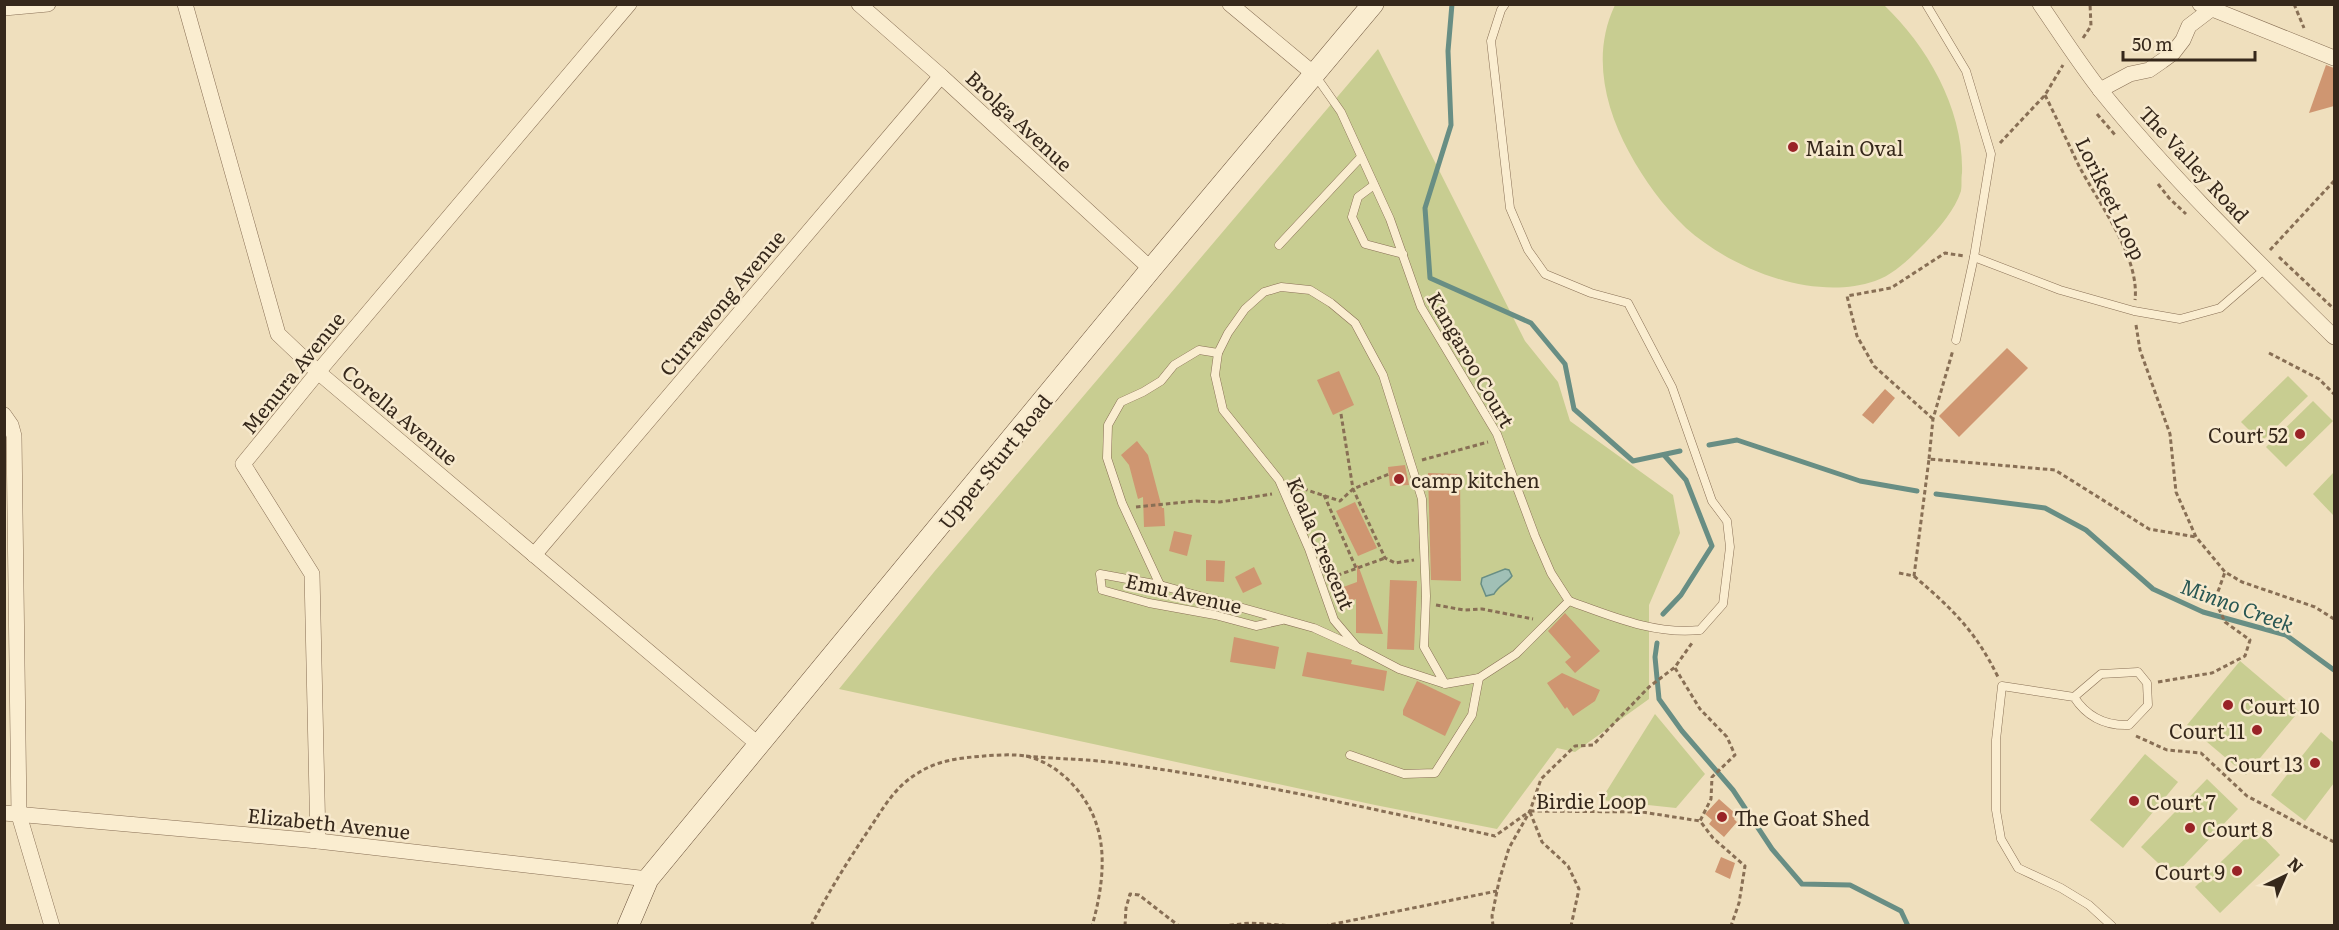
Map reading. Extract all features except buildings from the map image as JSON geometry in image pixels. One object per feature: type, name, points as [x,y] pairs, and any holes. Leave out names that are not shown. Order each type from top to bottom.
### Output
[{"type":"main road","name":"Upper Sturt Road","points":[[628,926],[648,879],[1151,269],[1373,4]]},
{"type":"street","points":[[4,8],[48,4]]},
{"type":"street","name":"Corella Avenue","points":[[185,4],[279,334],[318,372],[759,745]]},
{"type":"street","name":"Menura Avenue","points":[[318,841],[312,574],[243,464],[629,4]]},
{"type":"street","name":"Brolga Avenue","points":[[859,4],[1151,269]]},
{"type":"street","points":[[1230,4],[1314,74]]},
{"type":"street","name":"The Valley Road","points":[[2040,4],[2100,90],[2151,149],[2261,265],[2334,337]]},
{"type":"street","points":[[2100,90],[2130,74],[2149,70],[2162,61],[2178,46],[2189,26],[2205,7],[2334,58]]},
{"type":"street","name":"Currawong Avenue","points":[[534,555],[941,76]]},
{"type":"street","points":[[4,415],[11,425],[14,436],[12,814],[52,926]]},
{"type":"street","name":"Elizabeth Avenue","points":[[12,814],[318,841],[648,879]]},
{"type":"lane","points":[[1445,684],[1479,678],[1516,654],[1569,601],[1633,624],[1679,632],[1700,630],[1723,604],[1730,547],[1727,521],[1712,501],[1672,387],[1628,303],[1591,293],[1545,274],[1527,250],[1510,208],[1491,40],[1505,4]]},
{"type":"lane","points":[[1926,4],[1966,71],[1991,154],[1974,257],[1956,340]]},
{"type":"lane","name":"Kangaroo Court","points":[[1314,74],[1341,112],[1390,219],[1420,307],[1500,439],[1543,555],[1551,573],[1569,601]]},
{"type":"lane","points":[[1279,245],[1361,157]]},
{"type":"lane","points":[[1374,185],[1358,197],[1352,217],[1365,244],[1403,254]]},
{"type":"lane","points":[[1974,257],[2060,290],[2134,311],[2180,319],[2220,308],[2261,265]]},
{"type":"lane","name":"Koala Crescent","points":[[1281,287],[1310,290],[1331,303],[1355,323],[1383,375],[1422,500],[1426,603],[1424,647],[1445,684],[1399,669],[1357,647],[1334,620],[1279,480],[1223,410],[1215,375],[1218,354],[1228,333],[1245,309],[1264,292],[1281,287]]},
{"type":"lane","points":[[1160,585],[1125,510],[1107,458],[1108,425],[1121,402],[1161,381],[1174,365],[1199,350],[1218,354]]},
{"type":"lane","name":"Emu Avenue","points":[[1282,620],[1256,626],[1215,615],[1149,603],[1102,590],[1100,574],[1160,585],[1314,628],[1357,647]]},
{"type":"lane","points":[[2074,697],[2101,674],[2138,672],[2147,683],[2148,705],[2129,725],[2112,726],[2083,711],[2074,697],[2002,686],[1996,752],[1996,810],[2001,839],[2019,868],[2089,904],[2112,926]]},
{"type":"lane","points":[[1350,755],[1404,774],[1434,773],[1472,715],[1479,678]]},
{"type":"path","points":[[1991,154],[2011,129],[2045,95],[2091,26],[2090,4]]},
{"type":"path","name":"Lorikeet Loop","points":[[2045,95],[2125,249],[2137,288],[2134,311],[2140,350],[2170,434],[2176,492],[2196,537],[2224,572],[2242,582],[2315,608],[2334,619]]},
{"type":"path","points":[[2261,265],[2270,249],[2334,182]]},
{"type":"path","points":[[2270,249],[2334,309]]},
{"type":"path","points":[[1932,419],[1874,366],[1857,336],[1847,296],[1891,288],[1945,253],[1974,257]]},
{"type":"path","points":[[1914,576],[1932,419],[1956,340]]},
{"type":"path","points":[[2269,353],[2319,379],[2334,394]]},
{"type":"path","points":[[1341,414],[1353,489],[1385,558],[1395,563],[1424,559]]},
{"type":"path","points":[[1412,463],[1500,439]]},
{"type":"path","points":[[1929,459],[2055,470],[2150,529],[2196,537]]},
{"type":"path","points":[[1125,510],[1196,501],[1238,500],[1301,488],[1340,501],[1353,489],[1389,474]]},
{"type":"path","points":[[1324,495],[1356,568]]},
{"type":"path","points":[[1320,582],[1385,558]]},
{"type":"path","points":[[2147,683],[2212,673],[2245,656],[2250,640],[2225,622],[2215,600],[2224,572]]},
{"type":"path","points":[[1899,573],[1914,576],[1956,613],[1984,648],[2002,686]]},
{"type":"path","points":[[1426,603],[1464,610],[1482,609],[1546,623]]},
{"type":"path","points":[[812,926],[836,880],[893,793],[916,773],[940,762],[958,759],[996,755],[1115,763],[1336,801],[1495,836],[1530,811],[1541,779],[1575,746],[1593,745],[1650,687],[1675,667],[1700,630]]},
{"type":"path","points":[[1675,667],[1700,709],[1727,737],[1735,755],[1712,777],[1711,799],[1700,821],[1713,838],[1745,866],[1739,903],[1731,926]]},
{"type":"path","points":[[2112,726],[2168,750],[2201,753],[2247,796],[2334,842]]},
{"type":"path","points":[[1026,756],[1055,769],[1090,807],[1098,828],[1102,883],[1092,926]]},
{"type":"path","points":[[1530,811],[1542,842],[1568,866],[1579,889],[1571,926]]},
{"type":"path","name":"Birdie Loop","points":[[1493,926],[1492,916],[1497,891],[1509,848],[1530,811],[1642,812],[1700,821]]},
{"type":"path","points":[[1324,926],[1497,891]]},
{"type":"path","points":[[1125,926],[1130,894],[1139,895],[1179,926]]},
{"type":"path","points":[[1222,926],[1250,922],[1295,926]]},
{"type":"green space","name":"Main Oval","points":[[1615,5],[1884,5],[1915,40],[1929,60],[1950,103],[1961,149],[1961,189],[1955,205],[1946,219],[1919,249],[1902,265],[1875,281],[1851,286],[1826,287],[1800,284],[1774,278],[1726,257],[1686,228],[1670,211],[1641,173],[1620,134],[1608,98],[1603,60],[1608,23]]},
{"type":"green space","points":[[1378,49],[1525,341],[1558,382],[1570,421],[1673,495],[1680,533],[1649,605],[1649,699],[1575,752],[1557,748],[1497,829],[1375,805],[839,689],[934,572]]},
{"type":"green space","points":[[2288,376],[2308,396],[2261,442],[2241,422]]},
{"type":"green space","name":"Court 52","points":[[2313,401],[2333,421],[2286,467],[2266,447]]},
{"type":"green space","points":[[2334,472],[2334,516],[2313,494]]},
{"type":"green space","points":[[2240,661],[2299,711],[2246,775],[2187,725]]},
{"type":"green space","points":[[1655,714],[1705,774],[1676,808],[1601,800]]},
{"type":"green space","name":"Court 13","points":[[2321,732],[2334,743],[2334,783],[2305,821],[2271,795]]},
{"type":"green space","name":"Court 7","points":[[2145,754],[2178,782],[2123,848],[2090,820]]},
{"type":"green space","name":"Court 8","points":[[2207,779],[2238,809],[2173,877],[2141,847]]},
{"type":"green space","name":"Court 9","points":[[2255,829],[2280,855],[2220,913],[2195,887]]},
{"type":"water","points":[[1505,569],[1509,570],[1512,576],[1494,594],[1486,596],[1481,584],[1482,578]]},
{"type":"waterway","name":"Minno Creek","points":[[1452,4],[1448,51],[1451,125],[1425,208],[1430,278],[1531,323],[1565,364],[1574,409],[1633,461],[1680,451]]},
{"type":"waterway","name":"Minno Creek","points":[[1709,445],[1737,440],[1860,481],[1917,491]]},
{"type":"waterway","points":[[1663,614],[1681,595],[1712,546],[1686,480],[1664,455]]},
{"type":"waterway","name":"Minno Creek","points":[[1936,494],[2045,508],[2086,530],[2153,589],[2203,612],[2286,635],[2334,670]]},
{"type":"waterway","points":[[1657,643],[1655,657],[1659,699],[1682,731],[1733,790],[1772,849],[1802,884],[1850,885],[1901,911],[1908,926]]},
{"type":"place","name":"Main Oval","points":[[1793,147]]},
{"type":"place","name":"Court 52","points":[[2300,434]]},
{"type":"place","name":"camp kitchen","points":[[1399,479]]},
{"type":"place","name":"Court 10","points":[[2228,705]]},
{"type":"place","name":"Court 11","points":[[2257,730]]},
{"type":"place","name":"Court 13","points":[[2315,763]]},
{"type":"place","name":"Court 7","points":[[2134,801]]},
{"type":"place","name":"The Goat Shed","points":[[1722,817]]},
{"type":"place","name":"Court 8","points":[[2190,828]]},
{"type":"place","name":"Court 9","points":[[2237,871]]}]
